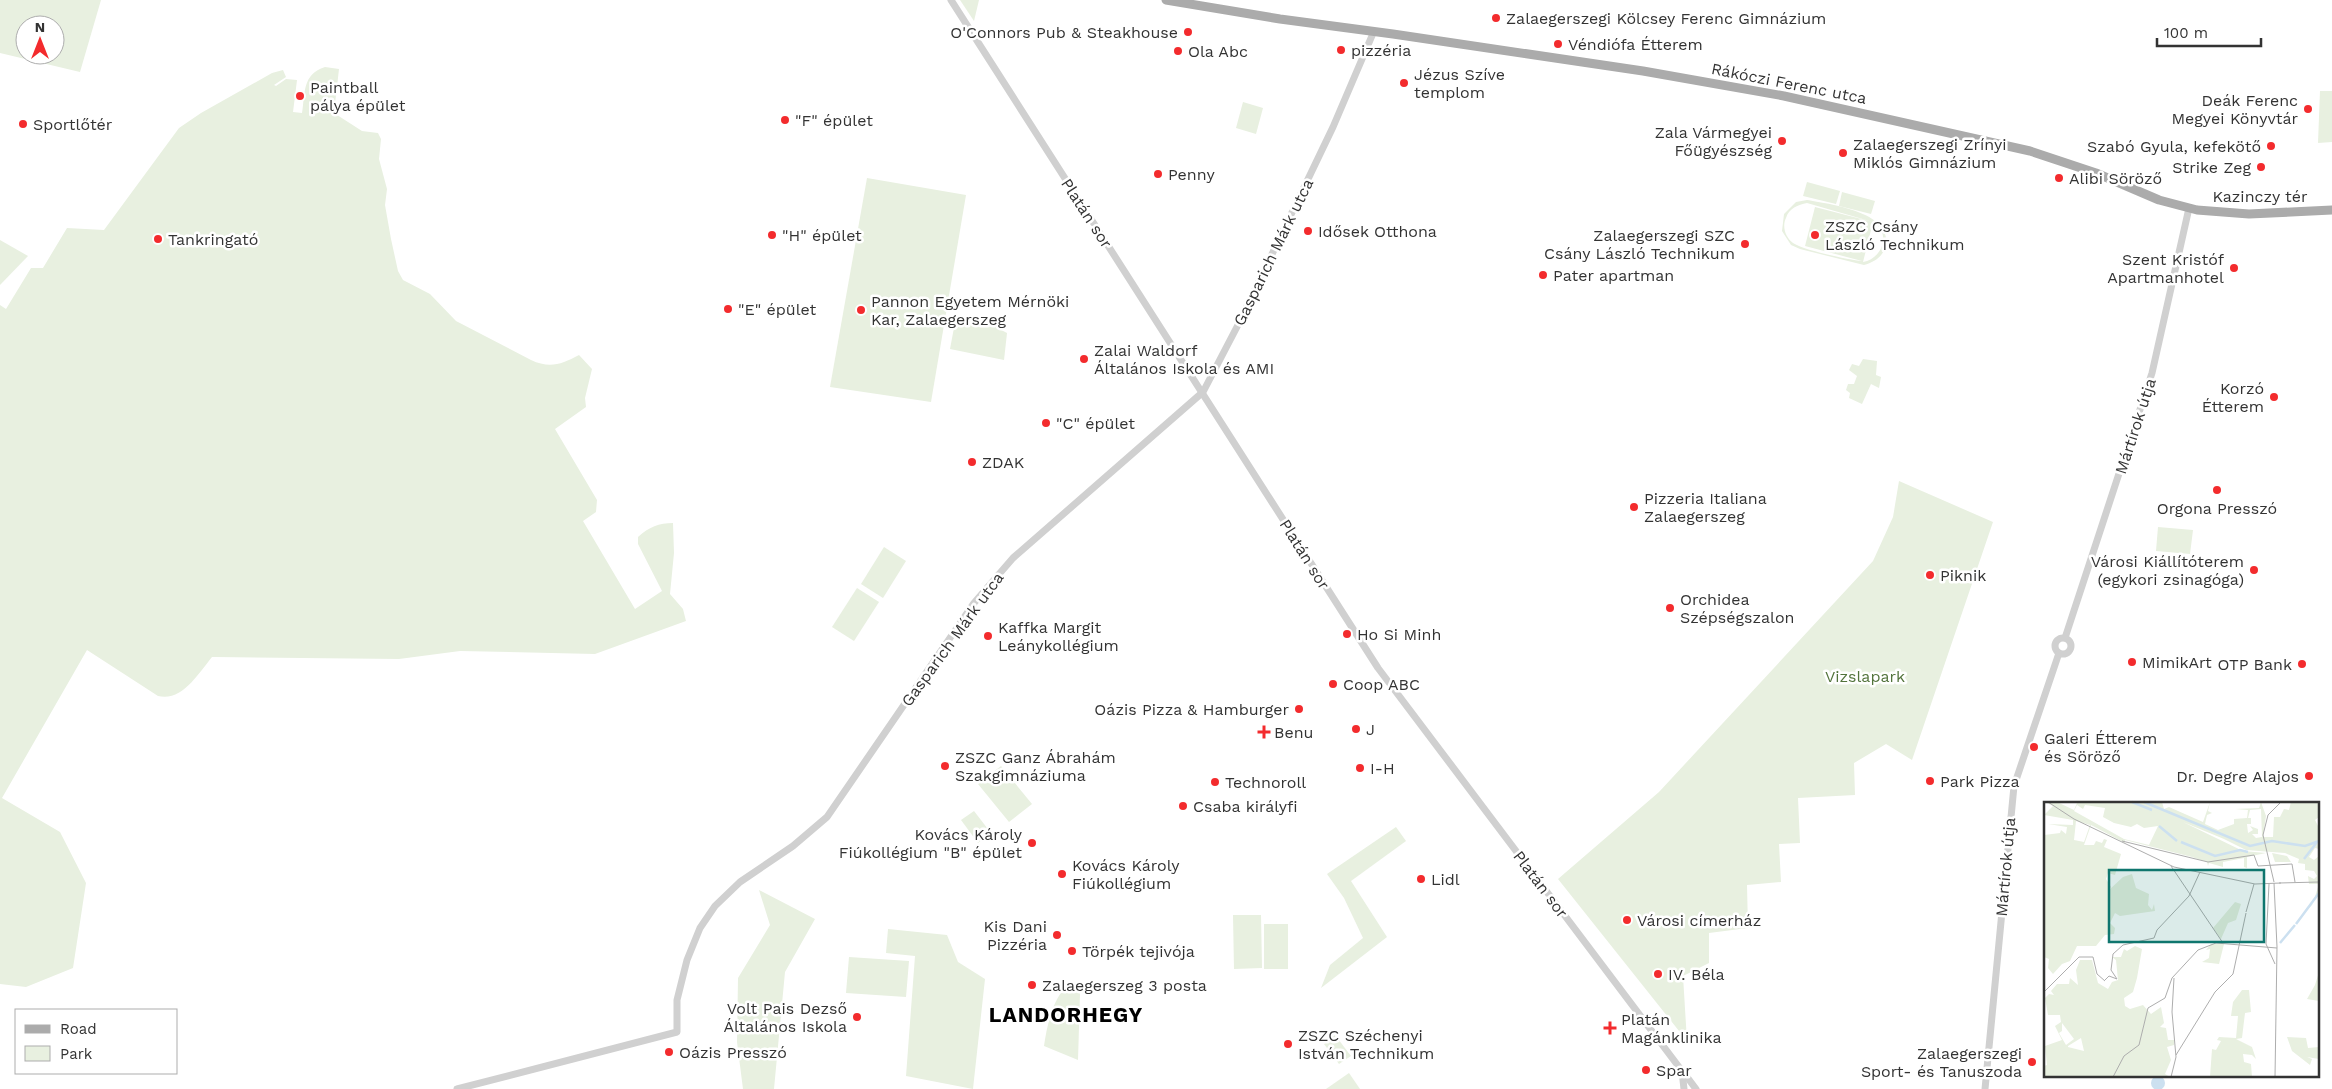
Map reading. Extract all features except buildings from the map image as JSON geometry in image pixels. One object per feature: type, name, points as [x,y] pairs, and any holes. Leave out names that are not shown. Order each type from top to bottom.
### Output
[{"type":"main road","name":"Rákóczi Ferenc utca","points":[[1166,0],[1280,19],[1374,31],[1700,81],[1937,128],[2054,158],[2159,200],[2189,208]]},
{"type":"main road","name":"Kazinczy tér","points":[[2189,208],[2233,214],[2332,210]]},
{"type":"street","name":"Platán sor","points":[[951,0],[1378,668],[1696,1089]]},
{"type":"street","name":"Gasparich Márk utca","points":[[458,1089],[677,1032],[677,1000],[687,960],[700,928],[715,906],[731,888],[793,846],[827,817],[974,603],[1007,564],[1203,392],[1230,341],[1333,127],[1374,31]]},
{"type":"street","name":"Mártírok útja","points":[[2065,638],[2152,373],[2189,208]]},
{"type":"street","points":[[2065,638],[2070,642],[2070,648],[2066,653],[2059,653],[2056,649],[2056,642],[2065,638]]},
{"type":"street","name":"Mártírok útja","points":[[1985,1089],[2014,786],[2059,653]]},
{"type":"street","points":[[1682,1071],[1684,1089]]},
{"type":"green space","points":[[0,0],[101,0],[80,72],[51,65],[65,65],[65,15],[15,15],[15,57],[0,53]]},
{"type":"green space","points":[[960,0],[979,0],[974,21]]},
{"type":"green space","points":[[325,67],[339,69],[334,113],[362,131],[378,133],[381,139],[379,159],[387,189],[385,205],[398,271],[403,280],[430,294],[456,321],[531,360],[550,365],[567,361],[579,355],[592,369],[585,398],[586,407],[555,429],[597,500],[596,512],[583,521],[635,609],[662,591],[638,544],[638,537],[654,526],[673,523],[674,553],[670,594],[683,609],[686,621],[595,654],[460,651],[399,659],[212,657],[189,685],[175,695],[167,697],[158,696],[87,650],[2,798],[60,832],[86,883],[73,968],[26,987],[0,984],[0,305],[6,309],[31,268],[43,268],[67,228],[104,230],[179,128],[201,113],[272,73],[283,70],[286,77],[274,85],[276,86],[286,79],[297,80],[293,112],[302,113],[308,80],[312,74]]},
{"type":"green space","points":[[2320,91],[2332,91],[2332,142],[2318,143]]},
{"type":"green space","points":[[1243,102],[1263,108],[1256,134],[1236,128]]},
{"type":"green space","points":[[867,178],[966,195],[931,402],[830,387]]},
{"type":"green space","points":[[1807,182],[1840,191],[1836,204],[1803,196]]},
{"type":"green space","points":[[1842,192],[1875,201],[1871,214],[1839,206]]},
{"type":"green space","points":[[1807,200],[1830,204],[1869,217],[1879,224],[1885,233],[1886,244],[1883,252],[1875,260],[1864,265],[1800,249],[1791,245],[1782,231],[1784,214],[1796,202]],"holes":[[[1807,203],[1873,222],[1815,207],[1805,246],[1862,261],[1816,252],[1790,241],[1784,228],[1787,215],[1794,208]],[[1873,222],[1879,227],[1883,239],[1880,251],[1870,260],[1863,262]]]},
{"type":"green space","points":[[0,240],[28,256],[0,285]]},
{"type":"green space","points":[[956,317],[986,322],[1007,333],[1004,360],[950,349]]},
{"type":"green space","points":[[1863,359],[1877,361],[1876,375],[1881,377],[1879,388],[1871,384],[1862,404],[1849,398],[1850,393],[1846,390],[1848,384],[1854,384],[1857,376],[1849,370],[1852,364],[1859,366]]},
{"type":"green space","name":"Vizslapark","points":[[1899,481],[1993,522],[1912,760],[1886,744],[1854,763],[1855,795],[1798,798],[1800,843],[1779,844],[1781,882],[1747,885],[1748,928],[1709,933],[1709,963],[1683,976],[1687,1041],[1558,879],[1659,792],[1873,561],[1893,517]]},
{"type":"green space","points":[[2158,527],[2193,530],[2190,554],[2156,551]]},
{"type":"green space","points":[[884,547],[906,561],[883,598],[861,584]]},
{"type":"green space","points":[[857,588],[879,602],[854,641],[832,627]]},
{"type":"green space","points":[[1001,766],[1032,804],[1009,822],[978,784]]},
{"type":"green space","points":[[974,811],[991,833],[978,843],[961,820]]},
{"type":"green space","points":[[1396,827],[1406,841],[1351,881],[1387,937],[1321,988],[1330,965],[1363,938],[1344,898],[1327,874]]},
{"type":"green space","points":[[759,890],[815,919],[785,972],[774,1089],[743,1089],[737,1042],[738,978],[770,925]]},
{"type":"green space","points":[[1233,915],[1261,915],[1262,968],[1234,969]]},
{"type":"green space","points":[[1264,924],[1288,924],[1288,969],[1264,969]]},
{"type":"green space","points":[[888,929],[947,935],[958,962],[985,979],[973,1089],[906,1076],[915,956],[886,953]]},
{"type":"green space","points":[[849,957],[909,961],[906,997],[846,993]]},
{"type":"green space","points":[[1069,984],[1077,986],[1080,993],[1078,1060],[1044,1046],[1055,1004]]},
{"type":"green space","points":[[1335,1035],[1351,1056],[1339,1064],[1324,1044]]},
{"type":"green space","points":[[1349,1073],[1360,1089],[1326,1089]]},
{"type":"water","points":[[2155,1076],[2161,1076],[2165,1083],[2161,1090],[2155,1090],[2151,1086],[2151,1080]]},
{"type":"place","name":"Zalaegerszegi Kölcsey Ferenc Gimnázium","points":[[1496,18]]},
{"type":"place","name":"O'Connors Pub & Steakhouse","points":[[1188,32]]},
{"type":"place","name":"Véndiófa Étterem","points":[[1558,44]]},
{"type":"place","name":"pizzéria","points":[[1341,50]]},
{"type":"place","name":"Ola Abc","points":[[1178,51]]},
{"type":"place","name":"Jézus Szíve templom","points":[[1404,83]]},
{"type":"place","name":"Paintball pálya épület","points":[[300,96]]},
{"type":"place","name":"Deák Ferenc Megyei Könyvtár","points":[[2308,109]]},
{"type":"place","name":"\"F\" épület","points":[[785,120]]},
{"type":"place","name":"Sportlőtér","points":[[23,124]]},
{"type":"place","name":"Zala Vármegyei Főügyészség","points":[[1782,141]]},
{"type":"place","name":"Szabó Gyula, kefekötő","points":[[2271,146]]},
{"type":"place","name":"Zalaegerszegi Zrínyi Miklós Gimnázium","points":[[1843,153]]},
{"type":"place","name":"Strike Zeg","points":[[2261,167]]},
{"type":"place","name":"Penny","points":[[1158,174]]},
{"type":"place","name":"Alibi Söröző","points":[[2059,178]]},
{"type":"place","name":"Idősek Otthona","points":[[1308,231]]},
{"type":"place","name":"\"H\" épület","points":[[772,235]]},
{"type":"place","name":"ZSZC Csány László Technikum","points":[[1815,235]]},
{"type":"place","name":"Tankringató","points":[[158,239]]},
{"type":"place","name":"Zalaegerszegi SZC Csány László Technikum","points":[[1745,244]]},
{"type":"place","name":"Szent Kristóf Apartmanhotel","points":[[2234,268]]},
{"type":"place","name":"Pater apartman","points":[[1543,275]]},
{"type":"place","name":"\"E\" épület","points":[[728,309]]},
{"type":"place","name":"Pannon Egyetem Mérnöki Kar, Zalaegerszeg","points":[[861,310]]},
{"type":"place","name":"Zalai Waldorf Általános Iskola és AMI","points":[[1084,359]]},
{"type":"place","name":"Korzó Étterem","points":[[2274,397]]},
{"type":"place","name":"\"C\" épület","points":[[1046,423]]},
{"type":"place","name":"ZDAK","points":[[972,462]]},
{"type":"place","name":"Orgona Presszó","points":[[2217,490]]},
{"type":"place","name":"Pizzeria Italiana Zalaegerszeg","points":[[1634,507]]},
{"type":"place","name":"Városi Kiállítóterem (egykori zsinagóga)","points":[[2254,570]]},
{"type":"place","name":"Piknik","points":[[1930,575]]},
{"type":"place","name":"Orchidea Szépségszalon","points":[[1670,608]]},
{"type":"place","name":"Ho Si Minh","points":[[1347,634]]},
{"type":"place","name":"Kaffka Margit Leánykollégium","points":[[988,636]]},
{"type":"place","name":"MimikArt","points":[[2132,662]]},
{"type":"place","name":"OTP Bank","points":[[2302,664]]},
{"type":"place","name":"Coop ABC","points":[[1333,684]]},
{"type":"place","name":"Oázis Pizza & Hamburger","points":[[1299,709]]},
{"type":"place","name":"J","points":[[1356,729]]},
{"type":"place","name":"Benu","points":[[1264,732]]},
{"type":"place","name":"Galeri Étterem és Söröző","points":[[2034,747]]},
{"type":"place","name":"ZSZC Ganz Ábrahám Szakgimnáziuma","points":[[945,766]]},
{"type":"place","name":"I-H","points":[[1360,768]]},
{"type":"place","name":"Dr. Degre Alajos","points":[[2309,776]]},
{"type":"place","name":"Park Pizza","points":[[1930,781]]},
{"type":"place","name":"Technoroll","points":[[1215,782]]},
{"type":"place","name":"Csaba királyfi","points":[[1183,806]]},
{"type":"place","name":"Kovács Károly Fiúkollégium \"B\" épület","points":[[1032,843]]},
{"type":"place","name":"Kovács Károly Fiúkollégium","points":[[1062,874]]},
{"type":"place","name":"Lidl","points":[[1421,879]]},
{"type":"place","name":"Városi címerház","points":[[1627,920]]},
{"type":"place","name":"Kis Dani Pizzéria","points":[[1057,935]]},
{"type":"place","name":"Törpék tejivója","points":[[1072,951]]},
{"type":"place","name":"IV. Béla","points":[[1658,974]]},
{"type":"place","name":"Zalaegerszeg 3 posta","points":[[1032,985]]},
{"type":"place","name":"Volt Pais Dezső Általános Iskola","points":[[857,1017]]},
{"type":"place","name":"Platán Magánklinika","points":[[1610,1028]]},
{"type":"place","name":"ZSZC Széchenyi István Technikum","points":[[1288,1044]]},
{"type":"place","name":"Oázis Presszó","points":[[669,1052]]},
{"type":"place","name":"Zalaegerszegi Sport- és Tanuszoda","points":[[2032,1062]]},
{"type":"place","name":"Spar","points":[[1646,1070]]},
{"type":"district","name":"LANDORHEGY","points":[[1066,1015]]}]
